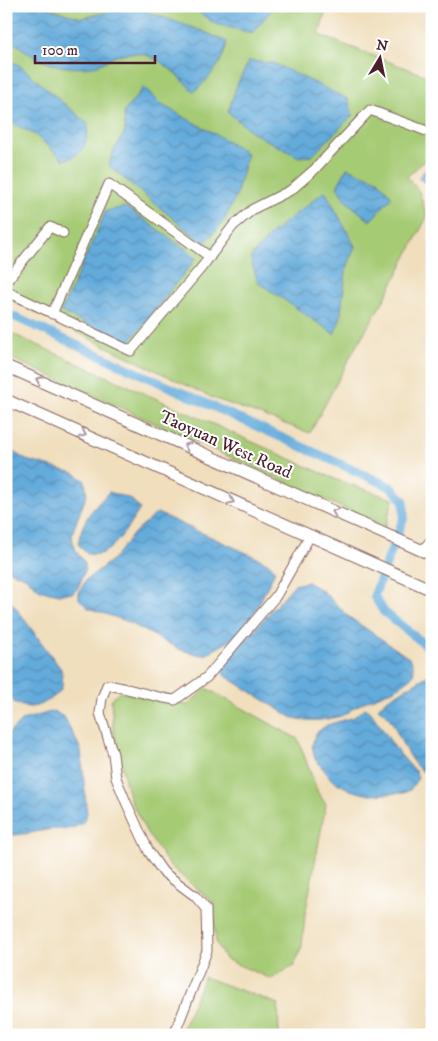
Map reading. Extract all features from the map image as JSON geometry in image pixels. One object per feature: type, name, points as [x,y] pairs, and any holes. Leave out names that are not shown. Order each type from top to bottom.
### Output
[{"type":"main road","name":"Taoyuan West Road","points":[[6,366],[422,551]]},
{"type":"main road","points":[[6,400],[432,590]]},
{"type":"street","points":[[6,290],[131,351],[210,257],[233,226],[253,209],[291,190],[314,170],[370,110],[432,133]]},
{"type":"street","points":[[52,314],[109,184],[210,257]]},
{"type":"street","points":[[6,282],[50,227],[63,233]]},
{"type":"street","points":[[174,1035],[207,951],[206,910],[195,896],[163,872],[149,852],[116,778],[113,754],[100,713],[102,698],[107,685],[175,700],[207,677],[276,596],[310,536]]},
{"type":"street","points":[[422,551],[432,538]]},
{"type":"green space","points":[[6,6],[327,6],[319,35],[432,78],[432,153],[407,177],[419,191],[427,217],[385,298],[355,348],[310,433],[213,398],[6,298]]},
{"type":"green space","points":[[6,331],[337,480],[393,499],[385,527],[6,356]]},
{"type":"green space","points":[[206,688],[298,739],[318,793],[326,804],[305,915],[302,946],[294,966],[271,979],[225,959],[216,942],[212,901],[170,866],[147,833],[129,797],[113,728],[111,700],[118,692],[188,705]]},
{"type":"green space","points":[[204,977],[278,1004],[279,1035],[180,1035]]},
{"type":"water","points":[[6,6],[42,6],[81,18],[128,8],[151,13],[227,42],[223,56],[215,70],[194,92],[169,68],[149,56],[139,53],[116,56],[86,68],[50,64],[40,60],[6,37]]},
{"type":"water","points":[[190,6],[275,6],[252,33],[215,24]]},
{"type":"water","points":[[6,59],[19,65],[88,124],[86,143],[76,155],[64,160],[35,135],[6,120]]},
{"type":"water","points":[[249,61],[273,63],[348,99],[353,115],[312,156],[299,157],[253,133],[228,112],[237,85]]},
{"type":"water","points":[[144,87],[162,105],[226,140],[247,154],[236,196],[224,221],[204,244],[109,166],[113,152],[125,132],[124,112]]},
{"type":"water","points":[[432,163],[432,187],[418,178]]},
{"type":"water","points":[[347,168],[378,180],[392,197],[370,221],[346,201],[337,187]]},
{"type":"water","points":[[325,191],[355,246],[346,271],[340,320],[334,334],[258,282],[250,258],[273,232]]},
{"type":"water","points":[[126,207],[197,257],[128,344],[61,312],[106,211]]},
{"type":"water","points":[[6,447],[26,460],[74,473],[85,481],[87,494],[72,538],[76,551],[85,563],[85,570],[78,588],[73,593],[60,594],[40,590],[25,577],[7,570]]},
{"type":"water","points":[[109,492],[131,499],[140,509],[113,546],[100,554],[87,554],[78,544],[82,528],[93,510]]},
{"type":"water","points":[[157,513],[258,558],[271,565],[275,571],[257,608],[241,630],[231,640],[207,654],[201,655],[181,650],[126,621],[88,608],[79,599],[79,592],[86,580],[113,559],[136,531]]},
{"type":"water","points":[[307,582],[323,591],[349,617],[409,658],[414,669],[412,676],[394,689],[357,706],[343,715],[326,719],[308,720],[291,717],[224,675],[222,669],[225,663],[294,585]]},
{"type":"water","points":[[6,597],[61,669],[63,682],[61,689],[53,698],[38,706],[27,707],[16,704],[6,695]]},
{"type":"water","points":[[427,676],[432,677],[432,774],[418,768],[412,761],[390,719],[378,708],[385,701]]},
{"type":"water","points":[[365,708],[370,711],[398,752],[416,772],[418,778],[410,790],[404,793],[369,795],[350,790],[332,780],[315,759],[312,745],[316,733],[327,725],[354,717]]},
{"type":"water","points":[[54,711],[65,718],[81,750],[86,817],[82,823],[74,827],[6,835],[6,736],[22,720]]},
{"type":"waterway","points":[[6,313],[391,487],[404,501],[404,517],[374,596],[384,612],[432,650]]}]
